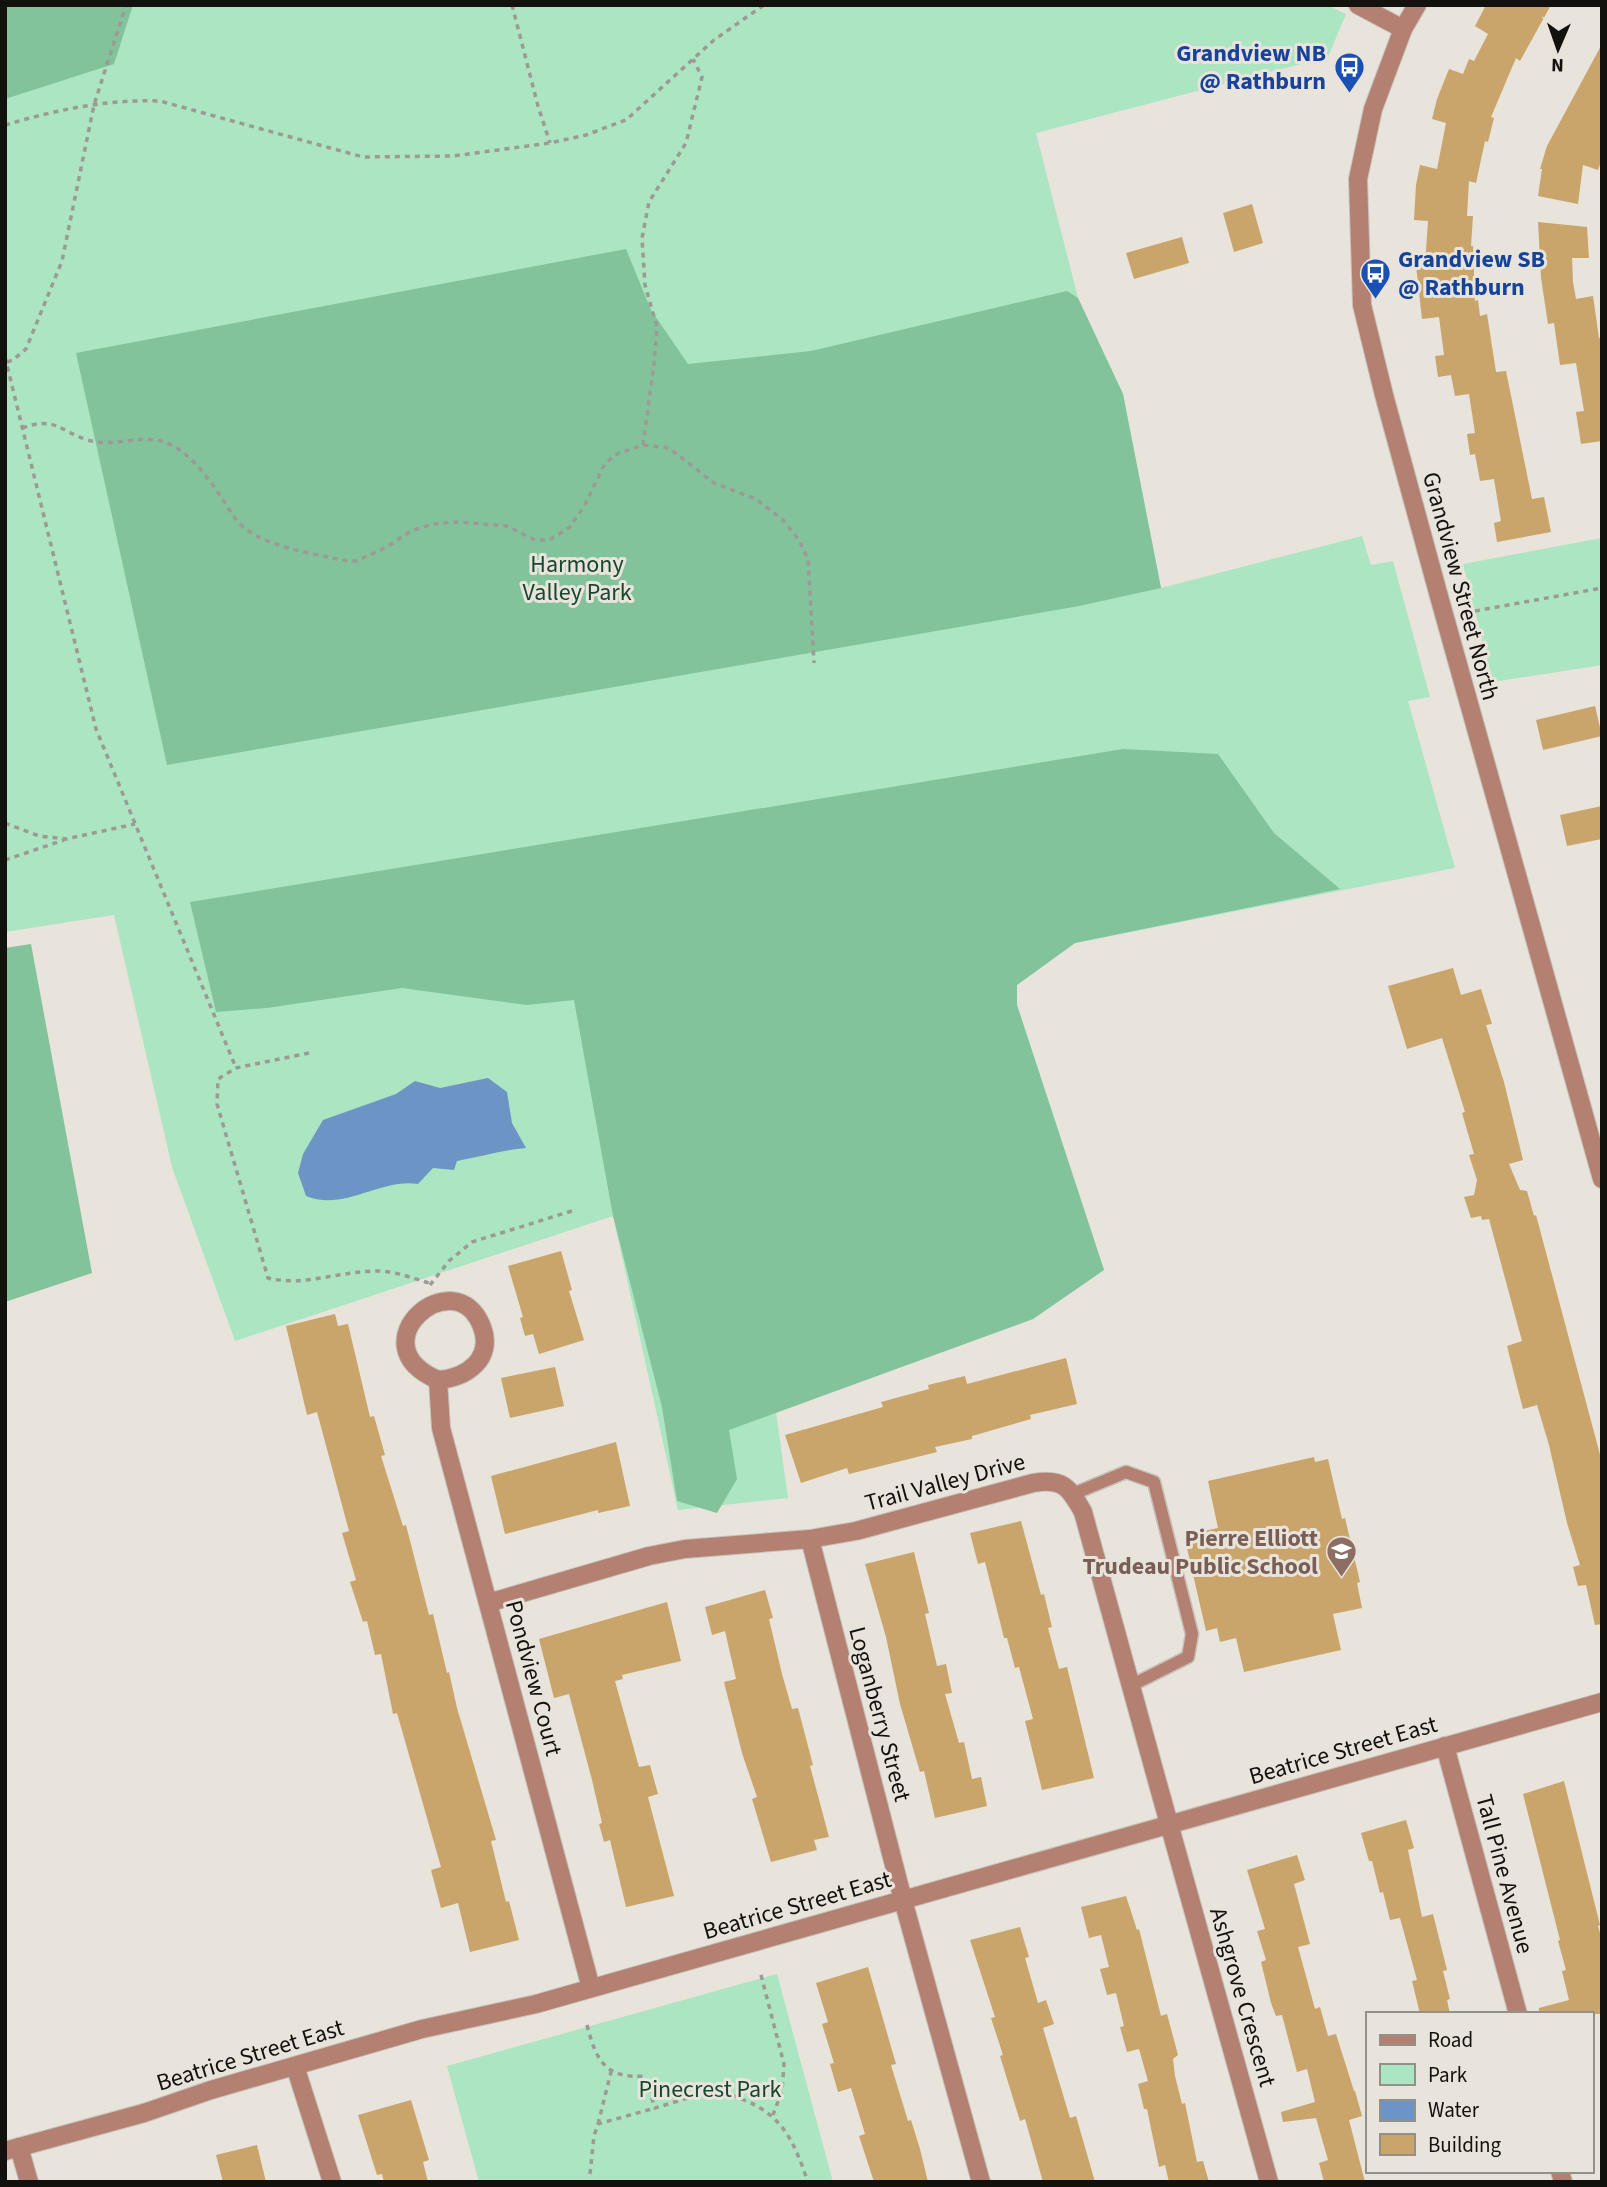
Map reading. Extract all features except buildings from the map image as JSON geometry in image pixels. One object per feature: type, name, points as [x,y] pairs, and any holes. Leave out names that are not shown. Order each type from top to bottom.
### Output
[{"type":"street","points":[[1358,5],[1403,29]]},
{"type":"street","name":"Grandview Street North","points":[[1417,5],[1403,29],[1373,109],[1358,180],[1362,305],[1440,600],[1602,1179]]},
{"type":"street","points":[[452,1301],[466,1307],[476,1316],[483,1329],[485,1343],[476,1365],[466,1374],[438,1380],[417,1367],[407,1348],[407,1334],[411,1321],[420,1310],[432,1303],[452,1301]]},
{"type":"street","name":"Pondview Court","points":[[438,1380],[441,1428],[592,1988]]},
{"type":"street","name":"Trail Valley Drive","points":[[488,1603],[636,1560],[685,1549],[810,1539],[856,1531],[1033,1483],[1046,1481],[1062,1484],[1073,1494]]},
{"type":"street","points":[[1073,1494],[1083,1512],[1168,1825]]},
{"type":"street","name":"Loganberry Street","points":[[810,1539],[903,1900]]},
{"type":"street","name":"Beatrice Street East","points":[[12,2149],[144,2113],[211,2090],[422,2029],[536,2004],[1602,1702]]},
{"type":"street","name":"Tall Pine Avenue","points":[[1445,1746],[1517,2012]]},
{"type":"street","name":"Ashgrove Crescent","points":[[1168,1825],[1211,1969],[1269,2182]]},
{"type":"street","points":[[903,1900],[981,2182]]},
{"type":"street","points":[[295,2066],[331,2182]]},
{"type":"street","points":[[12,2149],[29,2182]]},
{"type":"lane","points":[[1073,1494],[1126,1472],[1154,1482],[1192,1634],[1188,1657],[1130,1686]]},
{"type":"path","points":[[126,5],[94,105],[62,261],[26,349],[13,360],[6,359],[96,729],[236,1068]]},
{"type":"path","points":[[512,5],[550,143]]},
{"type":"path","points":[[5,125],[51,111],[126,100],[160,101],[363,157],[465,155],[550,143],[586,135],[626,120],[714,40],[764,5]]},
{"type":"path","points":[[643,445],[657,327],[645,285],[642,238],[649,202],[686,143],[702,77],[693,59]]},
{"type":"path","points":[[22,428],[50,423],[89,440],[151,440],[167,443],[189,458],[212,483],[239,523],[256,537],[341,561],[356,561],[385,548],[411,531],[433,524],[460,522],[506,527],[535,540],[549,540],[569,528],[585,505],[603,467],[614,455],[643,445],[669,448],[714,483],[756,499],[783,520],[799,540],[808,559],[814,663]]},
{"type":"path","points":[[1475,611],[1602,588]]},
{"type":"path","points":[[5,822],[39,836],[66,839]]},
{"type":"path","points":[[5,860],[66,839],[135,824]]},
{"type":"path","points":[[309,1053],[236,1068],[218,1079],[217,1104],[268,1278],[284,1282],[373,1271],[392,1272],[429,1283],[449,1261],[472,1242],[575,1210]]},
{"type":"path","points":[[761,1975],[784,2064],[782,2091],[773,2115]]},
{"type":"path","points":[[587,2025],[592,2046],[600,2061],[611,2071],[630,2077],[645,2076],[655,2108]]},
{"type":"path","points":[[590,2174],[594,2136],[611,2071]]},
{"type":"path","points":[[669,2084],[674,2103]]},
{"type":"path","points":[[598,2124],[711,2093],[730,2094],[758,2105],[773,2115],[787,2133],[808,2182]]},
{"type":"green space","name":"Harmony Valley Park","points":[[5,5],[1327,5],[1346,14],[1328,57],[1036,133],[1078,298],[1123,394],[1161,588],[1362,536],[1371,565],[1393,561],[1430,697],[1408,701],[1455,868],[1075,943],[1017,985],[1017,1005],[1104,1270],[1033,1319],[776,1412],[788,1498],[678,1510],[613,1216],[235,1341],[172,1167],[114,915],[5,932]]},
{"type":"green space","points":[[5,5],[133,5],[114,64],[5,99]]},
{"type":"green space","points":[[626,249],[651,310],[688,364],[811,351],[1067,291],[1078,298],[1123,394],[1161,588],[1079,606],[167,765],[76,353]]},
{"type":"green space","points":[[1602,538],[1602,665],[1493,682],[1463,564]]},
{"type":"green space","points":[[1123,749],[1218,754],[1274,833],[1340,889],[1075,943],[1017,985],[1017,1005],[1104,1270],[1033,1319],[729,1430],[737,1479],[717,1513],[677,1501],[662,1407],[613,1216],[574,1000],[527,1005],[402,988],[267,1008],[216,1012],[190,902]]},
{"type":"green space","points":[[31,944],[92,1273],[5,1302],[5,948]]},
{"type":"green space","name":"Pinecrest Park","points":[[777,1974],[833,2182],[479,2182],[447,2066]]},
{"type":"water","points":[[488,1078],[507,1092],[512,1123],[526,1148],[457,1161],[454,1170],[433,1168],[418,1184],[404,1183],[334,1200],[306,1196],[298,1173],[303,1154],[323,1120],[396,1094],[415,1081],[440,1088]]},
{"type":"place","name":"Grandview NB @ Rathburn","points":[[1349,94]]},
{"type":"place","name":"Grandview SB @ Rathburn","points":[[1375,300]]},
{"type":"place","name":"Pierre Elliott Trudeau Public School","points":[[1341,1579]]}]
